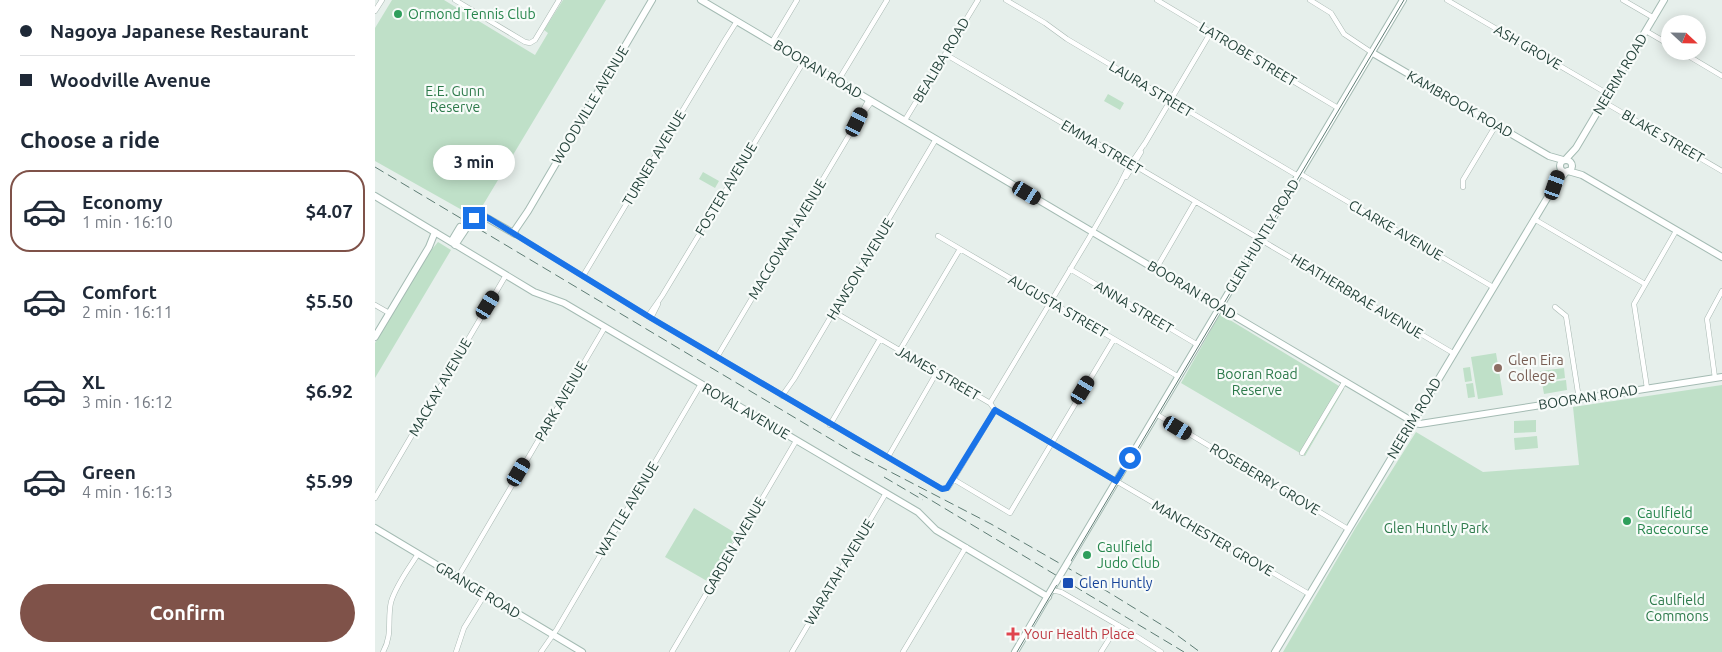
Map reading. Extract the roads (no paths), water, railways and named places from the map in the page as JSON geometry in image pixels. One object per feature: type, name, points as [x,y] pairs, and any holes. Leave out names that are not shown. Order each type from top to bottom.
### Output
[{"type":"street","points":[[375,11],[382,0]]},
{"type":"street","points":[[455,0],[467,4],[525,42],[530,43],[535,40],[559,0]]},
{"type":"street","name":"WOODVILLE AVENUE","points":[[515,234],[653,0]]},
{"type":"street","name":"BOORAN ROAD","points":[[702,0],[1420,424],[1719,378]]},
{"type":"street","points":[[772,42],[797,0]]},
{"type":"street","points":[[838,81],[887,0]]},
{"type":"street","name":"BEALIBA ROAD","points":[[905,120],[978,0]]},
{"type":"street","name":"LAURA STREET","points":[[1006,0],[1170,101],[1299,174]]},
{"type":"street","name":"LATROBE STREET","points":[[1157,0],[1338,108]]},
{"type":"street","points":[[1310,0],[1331,13],[1344,34],[1371,52]]},
{"type":"street","name":"GLEN HUNTLY ROAD","points":[[1015,652],[1403,0]]},
{"type":"street","name":"ASH GROVE","points":[[1447,0],[1608,94]]},
{"type":"street","points":[[1623,0],[1654,18]]},
{"type":"street","name":"NEERIM ROAD","points":[[1275,652],[1664,0]]},
{"type":"street","name":"TURNER AVENUE","points":[[583,276],[736,20]]},
{"type":"street","points":[[1646,31],[1661,40]]},
{"type":"street","points":[[990,403],[1211,32]]},
{"type":"street","name":"KAMBROOK ROAD","points":[[1371,52],[1722,257]]},
{"type":"street","name":"EMMA STREET","points":[[945,54],[1260,240]]},
{"type":"street","name":"FOSTER AVENUE","points":[[650,317],[803,60]]},
{"type":"street","points":[[1695,60],[1722,76]]},
{"type":"street","name":"MACGOWAN AVENUE","points":[[717,357],[870,100]]},
{"type":"street","name":"BLAKE STREET","points":[[1604,102],[1722,171]]},
{"type":"street","points":[[1463,187],[1463,180],[1496,125]]},
{"type":"street","name":"HAWSON AVENUE","points":[[784,397],[938,140]]},
{"type":"street","name":"CLARKE AVENUE","points":[[1299,174],[1493,287]]},
{"type":"street","name":"ROYAL AVENUE","points":[[375,196],[538,294],[564,303],[605,327],[918,512],[936,530],[1050,594]]},
{"type":"street","points":[[1156,269],[1195,202]]},
{"type":"street","points":[[467,221],[476,217],[486,217],[830,425],[942,489],[947,488],[995,410]]},
{"type":"street","points":[[1534,220],[1645,284]]},
{"type":"street","points":[[453,243],[462,228]]},
{"type":"street","points":[[1647,388],[1634,304],[1677,231]]},
{"type":"street","points":[[375,337],[437,233]]},
{"type":"street","name":"AUGUSTA STREET","points":[[938,236],[1179,376]]},
{"type":"street","name":"HEATHERBRAE AVENUE","points":[[1260,240],[1453,353]]},
{"type":"street","points":[[900,350],[960,249]]},
{"type":"street","name":"ANNA STREET","points":[[1070,269],[1198,345]]},
{"type":"street","name":"MACKAY AVENUE","points":[[375,498],[506,275]]},
{"type":"street","points":[[1719,378],[1707,319],[1722,291]]},
{"type":"street","points":[[375,305],[389,313]]},
{"type":"street","points":[[1555,307],[1566,316],[1579,399]]},
{"type":"street","name":"JAMES STREET","points":[[834,312],[990,403],[995,410],[1116,481]]},
{"type":"street","name":"PARK AVENUE","points":[[458,578],[605,327]]},
{"type":"street","points":[[830,425],[880,339]]},
{"type":"street","points":[[953,479],[1010,513],[1114,339]]},
{"type":"street","points":[[888,457],[937,372]]},
{"type":"street","points":[[1302,453],[1345,381]]},
{"type":"street","name":"WATTLE AVENUE","points":[[541,652],[701,384]]},
{"type":"street","name":"ROSEBERRY GROVE","points":[[1156,414],[1348,528]]},
{"type":"street","name":"GARDEN AVENUE","points":[[672,652],[796,440]]},
{"type":"street","name":"MANCHESTER GROVE","points":[[1116,481],[1309,594]]},
{"type":"street","name":"WARATAH AVENUE","points":[[792,652],[886,493]]},
{"type":"street","name":"GRANGE ROAD","points":[[376,530],[582,652]]},
{"type":"street","points":[[903,652],[966,547]]},
{"type":"street","points":[[383,652],[389,637],[392,599],[418,554]]},
{"type":"street","points":[[1050,594],[1059,591],[1161,652]]},
{"type":"street","points":[[456,652],[464,628],[485,594]]},
{"type":"street","points":[[1101,652],[1117,625]]},
{"type":"tram line","points":[[1017,652],[1404,0]]},
{"type":"railway","points":[[375,167],[854,453],[991,524],[1087,579],[1170,630],[1200,652]]},
{"type":"railway","points":[[884,477],[923,500]]},
{"type":"railway","points":[[919,493],[1184,652]]},
{"type":"place","name":"Ormond Tennis Club","points":[[398,14]]},
{"type":"place","name":"Glen Eira College","points":[[1498,368]]},
{"type":"place","name":"Caulfield Racecourse","points":[[1627,521]]},
{"type":"place","name":"Caulfield Judo Club","points":[[1087,555]]},
{"type":"place","name":"Glen Huntly","points":[[1068,583]]},
{"type":"place","name":"Your Health Place","points":[[1013,634]]},
{"type":"park label","name":"E.E. Gunn Reserve","points":[[455,99]]},
{"type":"park label","name":"Booran Road Reserve","points":[[1257,382]]},
{"type":"park label","name":"Glen Huntly Park","points":[[1436,528]]},
{"type":"park label","name":"Caulfield Commons","points":[[1677,608]]}]
